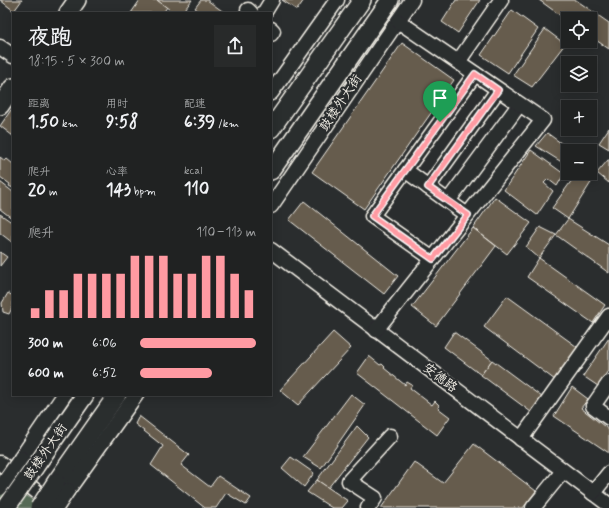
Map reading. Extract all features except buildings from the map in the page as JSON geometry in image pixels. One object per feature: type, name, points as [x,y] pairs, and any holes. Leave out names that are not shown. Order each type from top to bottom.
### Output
[{"type":"main road","points":[[69,12],[77,0]]},
{"type":"main road","points":[[272,128],[362,0]]},
{"type":"main road","name":"鼓楼外大街","points":[[272,170],[390,0]]},
{"type":"main road","points":[[0,106],[12,88]]},
{"type":"main road","name":"鼓楼外大街","points":[[6,508],[28,463],[85,396]]},
{"type":"main road","name":"鼓楼外大街","points":[[39,508],[62,486],[115,396]]},
{"type":"street","points":[[265,12],[272,0]]},
{"type":"street","points":[[272,92],[337,0]]},
{"type":"street","name":"鼓楼外大街","points":[[272,205],[412,0]]},
{"type":"street","points":[[458,62],[501,0]]},
{"type":"street","points":[[376,330],[542,120],[398,21]]},
{"type":"street","points":[[0,47],[12,55]]},
{"type":"street","points":[[433,259],[372,216],[475,74]]},
{"type":"street","points":[[428,187],[498,90]]},
{"type":"street","points":[[448,201],[519,105]]},
{"type":"street","points":[[405,170],[468,215]]},
{"type":"street","name":"安德路","points":[[272,251],[609,505]]},
{"type":"street","points":[[521,439],[609,316]]},
{"type":"street","points":[[609,383],[593,406],[609,418]]},
{"type":"street","name":"鼓楼外大街","points":[[28,463],[63,396]]},
{"type":"street","name":"鼓楼外大街","points":[[62,486],[135,396]]},
{"type":"street","points":[[368,508],[375,498],[349,481],[390,436]]},
{"type":"street","points":[[0,463],[56,508],[62,486]]},
{"type":"street","points":[[0,488],[28,463]]},
{"type":"street","points":[[533,508],[563,471]]},
{"type":"street","points":[[593,494],[609,473]]},
{"type":"green space","points":[[0,474],[42,508],[0,508]]},
{"type":"route","points":[[475,74],[498,90],[428,187],[468,215],[433,259],[372,216],[440,122],[475,74]]}]
